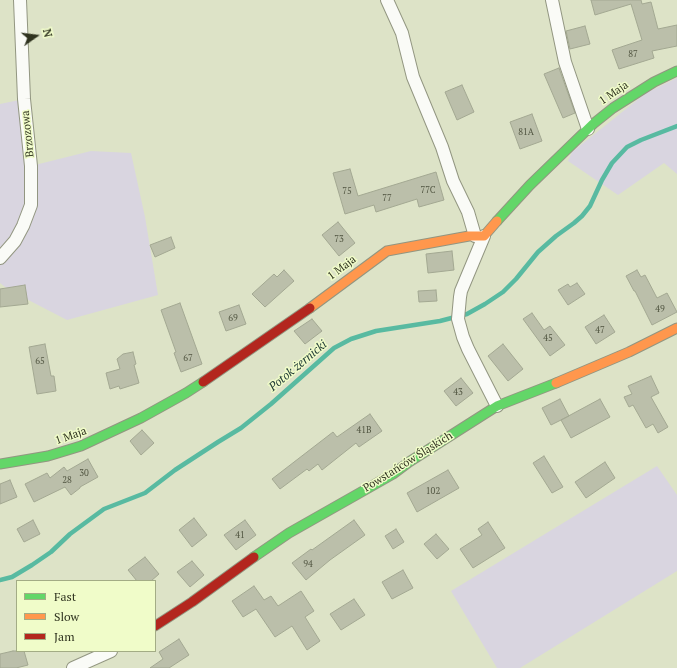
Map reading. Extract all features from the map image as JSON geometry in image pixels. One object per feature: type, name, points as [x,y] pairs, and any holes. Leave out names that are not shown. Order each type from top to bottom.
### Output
[{"type":"street","name":"Brzozowa","points":[[0,258],[15,241],[23,226],[31,205],[31,166],[24,98],[20,0]]},
{"type":"street","points":[[387,0],[402,33],[413,77],[442,147],[452,181],[479,236],[461,291],[458,319],[468,349],[497,406]]},
{"type":"street","points":[[552,0],[565,62],[588,128]]},
{"type":"street","name":"1 Maja","points":[[0,464],[48,456],[81,446],[141,418],[186,393],[228,365],[306,311],[387,250],[469,236],[479,236],[493,227],[530,185],[588,128],[613,108],[654,82],[677,71]]},
{"type":"street","name":"Powstańców Śląskich","points":[[156,625],[192,602],[244,563],[289,533],[393,474],[409,462],[497,406],[629,352],[677,328]]},
{"type":"street","points":[[73,668],[109,652]]},
{"type":"shaded area","points":[[677,78],[677,174],[664,163],[618,195],[568,161],[572,152],[646,93]]},
{"type":"shaded area","points":[[24,99],[31,166],[91,151],[131,153],[145,217],[158,295],[67,320],[9,290],[0,283],[0,104]]},
{"type":"shaded area","points":[[657,466],[677,495],[677,571],[520,668],[497,668],[451,591]]},
{"type":"building","points":[[591,0],[641,0],[642,4],[651,2],[658,29],[677,25],[677,46],[652,51],[654,58],[619,69],[612,50],[642,40],[631,4],[595,15]]},
{"type":"building","points":[[585,26],[590,44],[570,49],[566,31]]},
{"type":"building","points":[[559,68],[575,113],[563,118],[544,74]]},
{"type":"building","points":[[462,85],[474,112],[457,120],[445,92]]},
{"type":"building","points":[[532,114],[542,141],[520,149],[510,122]]},
{"type":"building","points":[[350,169],[358,196],[436,172],[444,200],[419,207],[417,199],[376,212],[374,205],[345,214],[333,173]]},
{"type":"building","points":[[338,222],[355,243],[339,256],[322,235]]},
{"type":"building","points":[[171,237],[175,248],[155,257],[150,245]]},
{"type":"building","points":[[452,251],[454,270],[428,273],[426,254]]},
{"type":"building","points":[[284,270],[294,281],[265,307],[252,294],[274,274],[277,277]]},
{"type":"building","points":[[637,270],[641,277],[645,275],[657,298],[667,293],[677,312],[652,325],[626,276]]},
{"type":"building","points":[[577,283],[585,294],[568,305],[558,290],[568,284],[570,287]]},
{"type":"building","points":[[25,285],[28,304],[0,307],[0,289]]},
{"type":"building","points":[[436,290],[437,301],[419,302],[418,291]]},
{"type":"building","points":[[180,303],[202,364],[181,372],[174,353],[176,352],[161,310]]},
{"type":"building","points":[[239,305],[246,324],[226,331],[219,312]]},
{"type":"building","points":[[532,313],[544,330],[550,326],[565,345],[550,356],[523,319]]},
{"type":"building","points":[[604,315],[615,332],[596,344],[585,327]]},
{"type":"building","points":[[312,319],[322,331],[305,344],[294,331]]},
{"type":"building","points":[[45,344],[51,376],[54,376],[56,391],[37,394],[29,347]]},
{"type":"building","points":[[503,344],[523,369],[508,381],[488,356]]},
{"type":"building","points":[[133,352],[136,364],[134,365],[139,383],[120,389],[119,386],[110,389],[106,373],[120,369],[117,359],[123,354]]},
{"type":"building","points":[[651,376],[659,393],[651,397],[668,427],[658,433],[653,424],[646,428],[633,405],[629,407],[624,397],[632,394],[628,386]]},
{"type":"building","points":[[461,378],[473,393],[456,406],[444,391]]},
{"type":"building","points":[[560,399],[569,416],[551,425],[542,408]]},
{"type":"building","points":[[600,399],[610,417],[571,438],[561,420]]},
{"type":"building","points":[[370,414],[382,431],[359,447],[356,443],[322,470],[318,464],[309,471],[307,469],[280,489],[272,479],[333,432],[337,437]]},
{"type":"building","points":[[142,430],[154,443],[141,455],[130,441]]},
{"type":"building","points":[[544,456],[563,487],[552,493],[533,463]]},
{"type":"building","points":[[88,459],[98,477],[80,487],[71,495],[65,487],[34,502],[25,484],[47,473],[50,478],[64,467],[67,471]]},
{"type":"building","points":[[605,462],[615,478],[586,498],[575,482]]},
{"type":"building","points":[[448,470],[459,488],[417,512],[407,493]]},
{"type":"building","points":[[10,480],[17,497],[0,504],[0,484]]},
{"type":"building","points":[[194,518],[207,535],[192,547],[179,530]]},
{"type":"building","points":[[33,520],[40,534],[24,542],[17,529]]},
{"type":"building","points":[[245,520],[256,535],[236,550],[224,535]]},
{"type":"building","points":[[354,520],[365,535],[330,560],[306,580],[292,563]]},
{"type":"building","points":[[488,522],[505,548],[473,568],[460,549],[482,535],[478,529]]},
{"type":"building","points":[[396,529],[404,542],[393,549],[385,536]]},
{"type":"building","points":[[436,534],[449,549],[437,559],[424,544]]},
{"type":"building","points":[[145,557],[159,574],[152,580],[136,580],[128,570]]},
{"type":"building","points":[[192,561],[204,575],[190,587],[177,572]]},
{"type":"building","points":[[403,570],[413,588],[392,599],[382,582]]},
{"type":"building","points":[[254,586],[264,600],[271,596],[278,606],[301,591],[314,611],[305,617],[320,641],[307,650],[292,626],[275,637],[256,609],[243,617],[232,601]]},
{"type":"building","points":[[354,599],[365,615],[341,630],[330,614]]},
{"type":"building","points":[[179,639],[189,655],[169,668],[150,668],[163,659],[159,652]]},
{"type":"building","points":[[13,651],[24,652],[28,665],[16,668],[0,668],[0,654]]},
{"type":"waterway","name":"Potok żernicki","points":[[0,580],[12,577],[32,565],[51,552],[70,534],[104,509],[145,493],[175,470],[241,428],[271,404],[334,348],[351,339],[376,331],[440,321],[467,314],[503,292],[516,279],[538,252],[582,216],[590,206],[612,163],[627,147],[677,126]]},
{"type":"traffic: fast","points":[[497,221],[530,185],[593,124],[613,108],[654,82],[677,71]]},
{"type":"traffic: fast","points":[[0,464],[48,456],[81,446],[141,418],[203,382]]},
{"type":"traffic: fast","points":[[254,557],[289,533],[393,474],[409,462],[497,406],[556,383]]},
{"type":"traffic: slow","points":[[310,308],[387,251],[469,236],[484,236],[497,221]]},
{"type":"traffic: slow","points":[[556,383],[629,352],[677,328]]},
{"type":"traffic: jam","points":[[203,382],[310,308]]},
{"type":"traffic: jam","points":[[156,625],[192,602],[254,557]]}]
